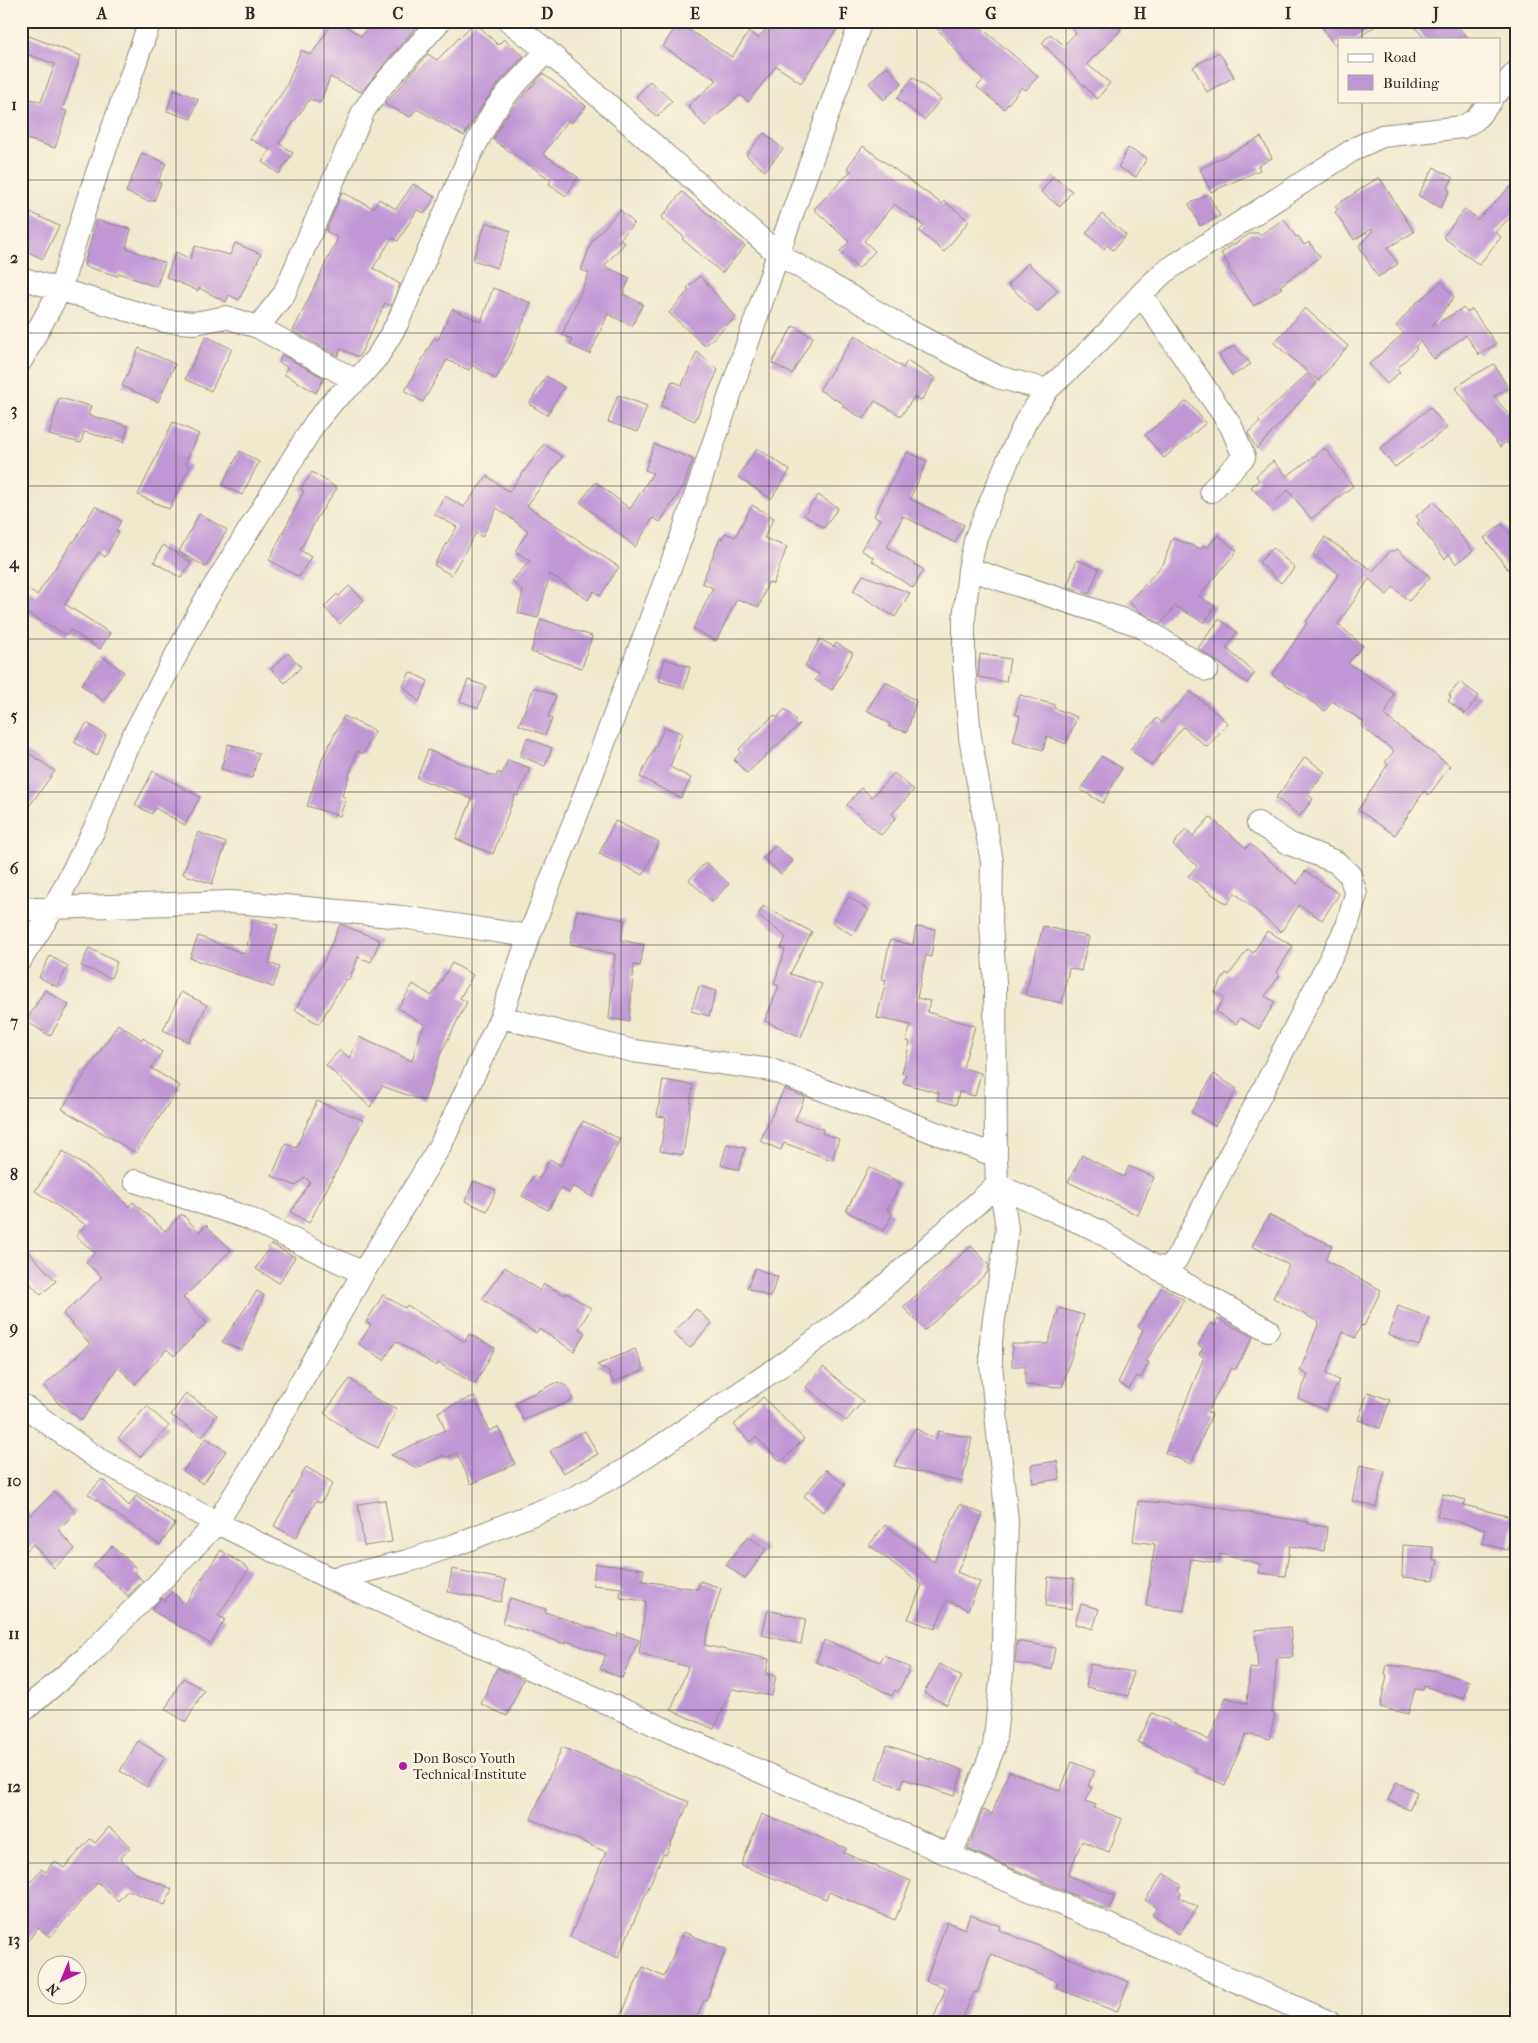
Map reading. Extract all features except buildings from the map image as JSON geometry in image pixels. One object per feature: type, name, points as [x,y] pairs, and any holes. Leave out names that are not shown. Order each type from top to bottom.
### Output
[{"type":"street","points":[[21,361],[60,290],[89,196],[150,21]]},
{"type":"street","points":[[258,327],[284,294],[364,110],[440,21]]},
{"type":"street","points":[[509,21],[778,254],[903,328],[998,377],[1047,390]]},
{"type":"street","points":[[21,1713],[89,1655],[217,1523],[265,1445],[363,1273],[441,1144],[501,1017],[529,936],[680,541],[855,25]]},
{"type":"street","points":[[21,959],[54,909],[97,824],[125,751],[204,601],[315,424],[334,400],[356,381],[378,356],[397,324],[469,157],[493,112],[547,52]]},
{"type":"street","points":[[1500,90],[1517,71]]},
{"type":"street","points":[[950,1855],[994,1747],[1002,1672],[1007,1521],[991,1365],[991,1340],[1007,1229],[1004,1207],[997,1185],[992,862],[970,737],[964,665],[964,619],[969,569],[976,537],[1026,421],[1047,390],[1110,330],[1140,294],[1164,272],[1356,148],[1382,136],[1462,127],[1475,120],[1489,102]]},
{"type":"street","points":[[21,278],[164,321],[195,323],[226,317],[258,327],[356,381]]},
{"type":"street","points":[[1140,294],[1231,426],[1244,457],[1211,491]]},
{"type":"street","points":[[969,569],[1139,625],[1206,670]]},
{"type":"street","points":[[1155,1267],[1168,1268],[1176,1260],[1347,926],[1356,894],[1350,875],[1336,862],[1290,844],[1258,823]]},
{"type":"street","points":[[21,910],[230,902],[402,917],[529,936]]},
{"type":"street","points":[[501,1017],[633,1051],[771,1070],[996,1156]]},
{"type":"street","points":[[135,1181],[248,1218],[363,1273]]},
{"type":"street","points":[[997,1185],[1099,1231],[1155,1267],[1268,1330]]},
{"type":"street","points":[[331,1580],[408,1561],[455,1545],[574,1498],[622,1472],[789,1360],[869,1300],[997,1185]]},
{"type":"street","points":[[21,1404],[98,1459],[217,1523],[331,1580],[1329,2022]]},
{"type":"place","name":"Don Bosco Youth Technical Institute","points":[[403,1766]]}]
